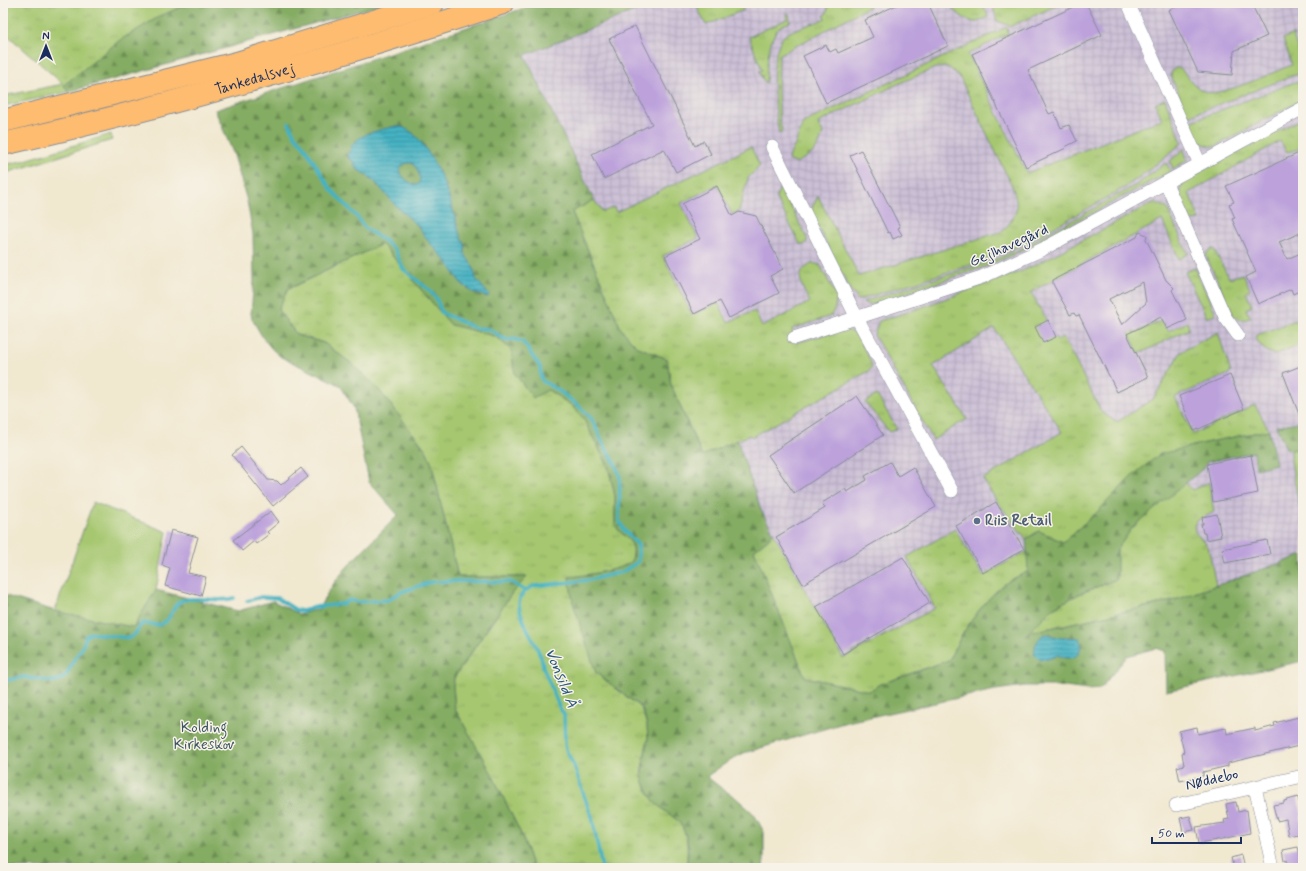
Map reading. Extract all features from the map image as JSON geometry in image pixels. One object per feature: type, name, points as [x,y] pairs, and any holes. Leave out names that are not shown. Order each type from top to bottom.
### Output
[{"type":"highway","name":"Tankedalsvej","points":[[3,121],[237,63],[433,3]]},
{"type":"highway","name":"Tankedalsvej","points":[[3,144],[190,97],[280,72],[503,3]]},
{"type":"street","points":[[1128,3],[1200,164]]},
{"type":"street","name":"Gejlhavegård","points":[[794,338],[982,277],[1044,249],[1303,108]]},
{"type":"street","points":[[772,147],[857,318],[952,491]]},
{"type":"street","points":[[1166,183],[1225,316],[1238,336]]},
{"type":"street","name":"Nøddebo","points":[[1176,805],[1303,776]]},
{"type":"street","name":"Nøddebo","points":[[1254,787],[1273,868]]},
{"type":"shaded area","points":[[654,3],[1303,3],[1303,555],[1172,601],[881,684],[805,677],[772,532],[761,510],[737,441],[702,456],[524,55]]},
{"type":"green space","points":[[3,3],[191,3],[160,16],[64,85],[68,92],[3,106],[3,96],[63,84],[3,31]]},
{"type":"green space","points":[[191,3],[387,3],[68,92],[64,85],[120,40],[160,16]]},
{"type":"green space","name":"Kolding Kirkeskov","points":[[539,3],[654,3],[525,55],[594,200],[572,212],[621,329],[636,346],[667,359],[671,385],[702,456],[737,440],[761,510],[773,532],[769,538],[754,550],[805,677],[869,691],[881,684],[949,660],[978,611],[993,594],[1011,580],[1028,571],[1026,539],[1039,531],[1063,542],[1095,514],[1132,476],[1160,454],[1269,430],[1276,464],[1256,469],[1254,452],[1207,462],[1205,467],[1133,527],[1117,549],[1117,579],[1079,594],[1053,608],[1028,633],[1172,601],[1303,555],[1303,661],[1166,691],[1165,651],[1156,648],[1127,656],[1100,689],[1087,690],[1058,686],[1025,686],[995,690],[847,722],[744,753],[732,759],[707,777],[735,797],[754,814],[764,832],[763,868],[686,868],[688,854],[687,838],[682,826],[678,821],[656,804],[648,792],[642,777],[642,769],[648,738],[647,725],[642,708],[596,673],[573,603],[569,577],[619,568],[630,562],[633,556],[632,544],[615,525],[615,496],[608,466],[583,418],[571,405],[548,390],[533,398],[515,374],[511,350],[497,337],[451,325],[382,244],[288,289],[278,310],[297,335],[324,343],[351,363],[379,390],[426,450],[431,461],[458,577],[527,577],[512,593],[459,670],[454,678],[453,686],[455,709],[492,774],[522,836],[533,868],[3,868],[3,595],[55,611],[132,627],[156,590],[238,611],[273,601],[299,614],[319,609],[334,583],[354,559],[398,515],[369,482],[354,408],[340,385],[281,357],[263,338],[252,319],[251,313],[254,281],[253,234],[247,201],[234,155],[215,110]]},
{"type":"green space","points":[[695,3],[717,3],[717,5],[721,7],[723,3],[728,5],[729,3],[733,3],[740,6],[744,10],[706,25]]},
{"type":"green space","points":[[828,3],[876,3],[779,55],[778,93],[780,124],[782,129],[781,133],[779,133],[774,97],[774,67],[779,43],[785,35],[799,28],[825,19],[824,15],[827,13]]},
{"type":"green space","points":[[946,3],[981,3],[987,12],[987,18],[973,22],[960,16]]},
{"type":"green space","points":[[992,3],[1062,3],[1011,26],[997,21]]},
{"type":"green space","points":[[786,12],[789,14],[790,22],[781,26],[773,37],[767,61],[766,83],[759,71],[762,70],[749,37],[787,19]]},
{"type":"green space","points":[[1007,27],[1008,34],[968,54],[1027,173],[1162,119],[1155,103],[1165,99],[1182,143],[1124,188],[1026,243],[977,263],[858,300],[851,291],[813,217],[811,210],[818,196],[859,276],[1003,231],[1012,220],[1016,211],[1016,201],[1013,188],[959,76],[948,67],[935,68],[898,84],[818,123],[823,133],[819,144],[814,152],[796,163],[789,161],[788,158],[795,145],[803,123]]},
{"type":"green space","points":[[1293,34],[1301,58],[1303,72],[1188,116],[1171,76],[1171,73],[1175,68],[1179,67],[1198,88],[1202,90],[1214,93],[1224,91],[1249,83],[1292,65],[1283,39]]},
{"type":"green space","points":[[1303,79],[1303,99],[1216,146],[1205,145],[1198,140],[1190,122]]},
{"type":"green space","points":[[1303,118],[1303,148],[1287,152],[1280,141],[1189,193],[1200,220],[1191,221],[1180,199],[1180,189],[1187,179]]},
{"type":"green space","points":[[111,134],[112,140],[3,174],[3,165],[22,161]]},
{"type":"green space","points":[[751,147],[760,166],[748,178],[739,211],[732,214],[717,185],[681,203],[698,238],[663,256],[692,315],[718,303],[728,322],[755,311],[762,327],[810,302],[801,283],[801,274],[809,265],[818,264],[820,265],[837,297],[835,308],[831,316],[792,329],[796,343],[837,331],[848,330],[856,334],[870,360],[872,367],[869,371],[752,437],[750,435],[702,456],[671,385],[667,359],[636,346],[621,329],[572,212],[594,200],[603,212],[614,207],[616,212]]},
{"type":"green space","points":[[1184,149],[1187,160],[1173,169],[1170,161]]},
{"type":"green space","points":[[1166,163],[1171,171],[1021,251],[987,266],[874,304],[866,304],[863,302],[991,261],[1022,248],[1136,185]]},
{"type":"green space","points":[[779,189],[783,191],[807,238],[807,242],[804,245],[800,244],[776,198]]},
{"type":"green space","points":[[1155,202],[1167,208],[1188,254],[1179,259],[1162,220],[1031,292],[1057,340],[1063,337],[1102,413],[1117,422],[1154,398],[1181,352],[1218,332],[1231,373],[1175,397],[1193,434],[1255,405],[1269,430],[1209,442],[1095,514],[1063,542],[1039,531],[1026,539],[996,500],[983,479],[1062,432],[994,328],[933,366],[967,419],[933,440],[874,335],[879,321],[1025,270]]},
{"type":"green space","points":[[382,244],[451,324],[497,337],[511,350],[515,374],[548,390],[571,405],[583,418],[608,466],[615,496],[615,525],[632,544],[633,556],[630,562],[619,568],[569,578],[596,673],[641,708],[647,725],[648,738],[642,769],[642,777],[648,792],[674,816],[684,832],[687,841],[686,868],[533,868],[522,836],[492,775],[455,709],[453,686],[454,678],[512,593],[526,577],[458,577],[431,461],[426,450],[379,390],[351,363],[324,343],[297,335],[278,310],[288,289]]},
{"type":"green space","points":[[1214,249],[1229,278],[1243,274],[1250,289],[1246,292],[1252,306],[1246,309],[1251,318],[1242,319],[1234,316],[1206,256],[1208,251]]},
{"type":"green space","points":[[1195,268],[1216,314],[1207,318],[1185,272]]},
{"type":"green space","points":[[1296,320],[1301,329],[1303,328],[1303,343],[1275,355],[1266,351],[1255,339],[1257,335]]},
{"type":"green space","points":[[1161,321],[1168,331],[1187,322],[1189,329],[1145,351],[1138,352],[1128,331],[1132,328],[1134,333]]},
{"type":"green space","points":[[877,395],[897,429],[889,432],[865,402]]},
{"type":"green space","points":[[1303,421],[1303,448],[1291,450],[1286,448],[1276,426]]},
{"type":"green space","points":[[1303,448],[1303,505],[1299,506],[1291,461],[1291,450]]},
{"type":"green space","points":[[1185,482],[1192,490],[1209,482],[1214,512],[1198,520],[1194,525],[1195,532],[1208,546],[1216,585],[1172,601],[1027,633],[1053,608],[1079,594],[1116,579],[1117,549],[1133,527]]},
{"type":"green space","points":[[93,502],[167,532],[156,590],[133,627],[55,611]]},
{"type":"green space","points":[[955,529],[983,576],[1027,551],[1029,571],[1011,580],[993,594],[965,630],[949,660],[881,684],[869,691],[805,677],[754,550],[769,538],[773,532],[843,658],[935,608],[907,557]]},
{"type":"water","points":[[396,126],[412,132],[429,153],[441,176],[447,192],[459,232],[465,245],[465,254],[473,267],[476,279],[489,295],[488,297],[474,293],[461,283],[446,261],[429,242],[418,226],[395,205],[377,184],[367,175],[358,170],[354,162],[348,158],[350,150],[359,138],[366,134]],"holes":[[[412,163],[416,167],[420,181],[419,184],[415,185],[407,181],[400,171],[403,165]]]},
{"type":"water","points":[[1044,634],[1061,638],[1079,638],[1081,645],[1080,651],[1072,658],[1066,658],[1058,655],[1046,659],[1038,658],[1035,656],[1035,647],[1039,638]]},
{"type":"building","points":[[901,3],[928,3],[948,46],[826,103],[803,56],[826,45],[830,52],[836,49],[838,53],[873,37],[865,20]]},
{"type":"building","points":[[1082,3],[1086,3],[1102,35],[1028,70],[1049,114],[1054,112],[1061,128],[1069,125],[1077,141],[1065,147],[1066,148],[1026,167],[972,54]]},
{"type":"building","points":[[1177,3],[1251,3],[1267,36],[1234,51],[1232,75],[1198,72],[1169,10],[1178,6]]},
{"type":"building","points":[[635,26],[695,146],[704,141],[711,154],[676,172],[664,149],[604,179],[592,154],[652,124],[609,39]]},
{"type":"building","points":[[861,150],[900,227],[898,228],[902,235],[893,239],[890,232],[888,233],[850,155]]},
{"type":"building","points":[[1299,153],[1303,153],[1303,232],[1279,242],[1287,259],[1303,252],[1303,289],[1293,294],[1291,289],[1258,304],[1246,277],[1256,272],[1232,219],[1235,218],[1229,204],[1234,202],[1226,186]]},
{"type":"building","points":[[717,186],[732,216],[739,212],[756,216],[783,269],[770,276],[779,293],[729,318],[720,301],[694,314],[665,256],[700,239],[682,204]]},
{"type":"building","points":[[1139,232],[1147,235],[1146,239],[1166,280],[1174,288],[1172,290],[1187,320],[1167,329],[1161,317],[1127,334],[1148,377],[1117,392],[1079,315],[1076,316],[1074,313],[1070,315],[1053,284],[1053,280],[1137,237]],"holes":[[[1143,282],[1146,303],[1122,325],[1109,299]]]},
{"type":"building","points":[[1048,320],[1056,337],[1043,343],[1035,327]]},
{"type":"building","points":[[1303,365],[1303,422],[1302,422],[1283,373]]},
{"type":"building","points":[[1230,375],[1244,409],[1194,431],[1179,396]]},
{"type":"building","points":[[857,396],[883,435],[794,493],[768,455]]},
{"type":"building","points":[[241,447],[268,480],[277,481],[281,485],[301,468],[308,477],[273,506],[232,455]]},
{"type":"building","points":[[1251,455],[1258,493],[1213,502],[1207,464]]},
{"type":"building","points":[[890,462],[898,476],[913,467],[936,507],[803,584],[776,537],[825,508],[822,503],[845,489],[847,492],[867,480],[865,476]]},
{"type":"building","points":[[996,502],[1024,549],[983,573],[956,526]]},
{"type":"building","points":[[271,511],[279,522],[267,532],[269,534],[256,544],[254,541],[242,551],[233,540]]},
{"type":"building","points":[[1217,514],[1221,537],[1206,540],[1201,524],[1203,524],[1202,517]]},
{"type":"building","points":[[171,530],[198,537],[188,573],[206,577],[201,596],[165,586],[170,568],[162,565]]},
{"type":"building","points":[[1267,540],[1270,554],[1225,563],[1222,549]]},
{"type":"building","points":[[903,557],[930,603],[843,654],[816,607]]},
{"type":"building","points":[[1303,716],[1303,745],[1228,763],[1228,766],[1203,772],[1203,776],[1180,781],[1177,767],[1184,765],[1182,753],[1184,752],[1179,731],[1197,727],[1198,734],[1226,728],[1227,734],[1255,728],[1255,731],[1275,726],[1274,723]]},
{"type":"building","points":[[1298,797],[1302,816],[1303,833],[1289,836],[1286,819],[1277,821],[1273,805],[1284,803],[1284,801]]},
{"type":"building","points":[[1236,802],[1238,812],[1247,810],[1250,833],[1199,843],[1196,827],[1225,823],[1224,820],[1229,819],[1226,804]]},
{"type":"building","points":[[1190,816],[1194,830],[1183,832],[1180,818]]},
{"type":"building","points":[[1298,847],[1303,868],[1289,868],[1287,860],[1285,861],[1283,850]]},
{"type":"building","points":[[1241,855],[1244,868],[1234,868],[1231,858]]},
{"type":"waterway","name":"Vonsild Å","points":[[289,123],[295,136],[304,146],[330,188],[357,217],[365,228],[395,250],[403,269],[428,289],[436,298],[442,313],[475,328],[489,329],[506,340],[514,339],[523,342],[540,367],[541,379],[580,407],[591,418],[605,447],[614,461],[620,476],[619,520],[624,530],[638,545],[638,562],[622,572],[589,580],[534,586],[523,593],[519,601],[520,611],[524,623],[541,657],[543,667],[560,709],[564,714],[565,745],[592,816],[602,868]]},
{"type":"waterway","points":[[247,601],[261,597],[277,598],[296,610],[303,611],[315,607],[342,604],[350,600],[357,602],[388,600],[401,592],[431,582],[511,582],[524,590]]},
{"type":"waterway","points":[[3,681],[23,677],[57,681],[67,674],[82,648],[86,636],[91,633],[129,638],[135,634],[142,623],[158,625],[167,621],[177,604],[184,600],[222,600],[234,598]]},
{"type":"place","name":"Riis Retail","points":[[977,521]]}]
